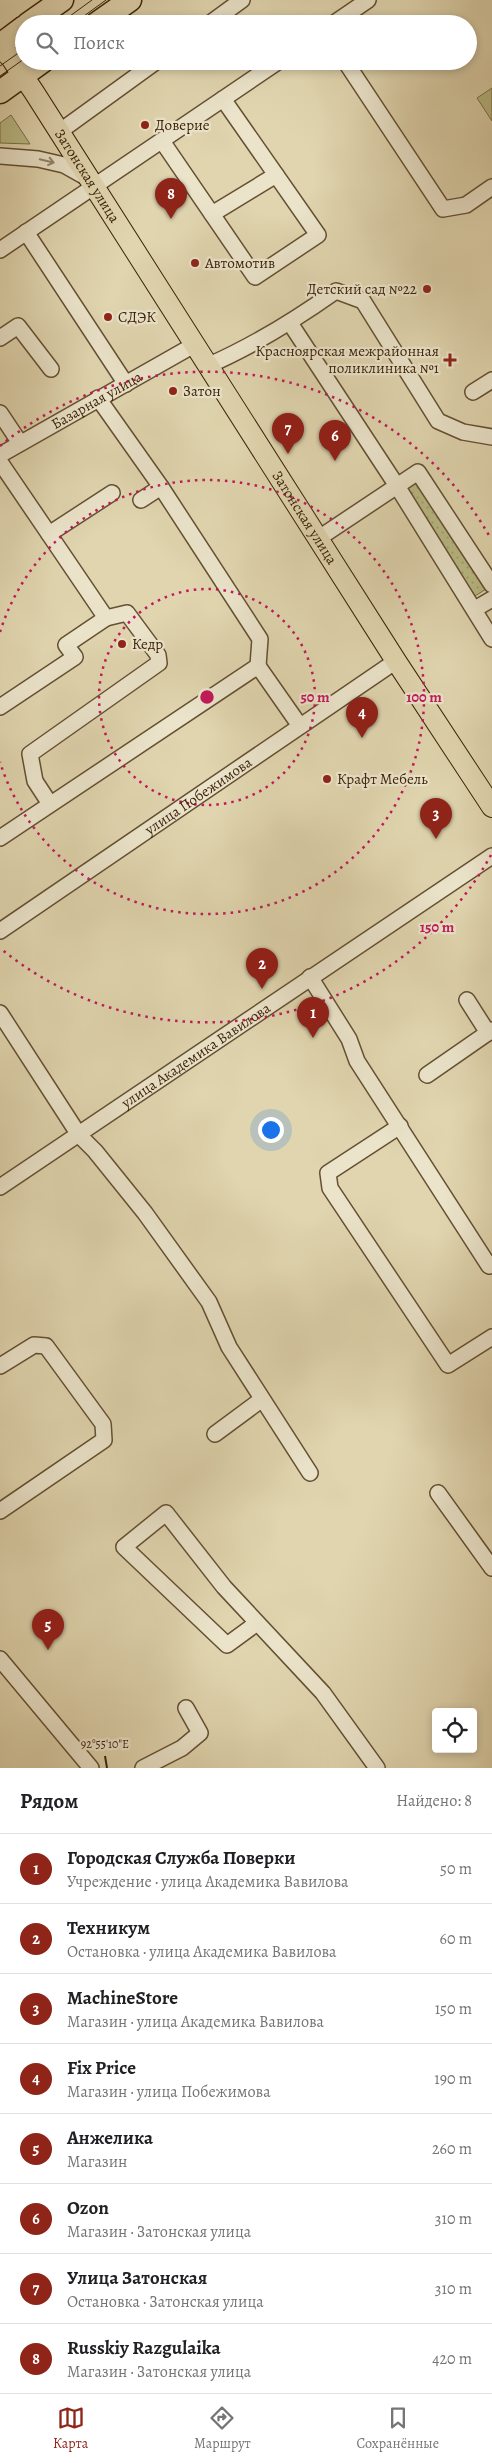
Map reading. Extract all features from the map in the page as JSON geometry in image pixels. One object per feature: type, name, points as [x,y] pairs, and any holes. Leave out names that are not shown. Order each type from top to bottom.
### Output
[{"type":"highway","points":[[109,15],[130,0]]},
{"type":"highway","points":[[0,46],[15,34]]},
{"type":"highway","points":[[0,92],[31,70]]},
{"type":"main road","name":"Затонская улица","points":[[0,46],[15,66]]},
{"type":"main road","name":"Затонская улица","points":[[18,70],[319,538],[396,662],[492,807]]},
{"type":"street","points":[[221,15],[242,0]]},
{"type":"street","points":[[346,15],[368,0]]},
{"type":"street","points":[[59,132],[145,70]]},
{"type":"street","points":[[0,250],[92,183],[162,141],[266,70]]},
{"type":"street","points":[[351,70],[443,209],[466,205],[492,187]]},
{"type":"street","points":[[162,141],[256,277],[318,235],[223,99]]},
{"type":"street","points":[[0,156],[38,159],[64,165],[92,183]]},
{"type":"street","points":[[212,214],[276,175]]},
{"type":"street","points":[[26,232],[126,384]]},
{"type":"street","points":[[207,366],[237,353],[290,323],[336,291],[363,301],[438,421],[463,432],[492,437]]},
{"type":"street","points":[[290,323],[397,486],[492,638]]},
{"type":"street","points":[[0,338],[18,326],[51,369]]},
{"type":"street","name":"Базарная улица","points":[[0,455],[194,345]]},
{"type":"street","points":[[473,392],[492,380]]},
{"type":"street","points":[[98,398],[161,487],[260,638],[258,666],[300,726]]},
{"type":"street","points":[[0,413],[20,443]]},
{"type":"street","points":[[0,462],[106,618]]},
{"type":"street","points":[[319,538],[418,472],[492,585]]},
{"type":"street","points":[[141,500],[161,487]]},
{"type":"street","points":[[49,534],[112,493]]},
{"type":"street","points":[[475,610],[492,599]]},
{"type":"street","points":[[0,707],[75,657],[66,645],[106,618],[127,614],[158,655],[159,662],[30,754],[36,781],[50,804]]},
{"type":"street","name":"улица Побежимова","points":[[0,931],[396,662]]},
{"type":"street","points":[[0,838],[258,666]]},
{"type":"street","name":"улица Академика Вавилова","points":[[0,1187],[492,856]]},
{"type":"street","points":[[310,977],[349,1039],[357,1061],[489,1266],[492,1264]]},
{"type":"street","points":[[427,1075],[490,1032],[467,1000]]},
{"type":"street","points":[[0,1013],[79,1135],[95,1151],[145,1213],[209,1302],[229,1347],[261,1400],[310,1473]]},
{"type":"street","points":[[400,1126],[328,1173],[330,1188],[448,1365],[492,1337]]},
{"type":"street","points":[[0,1366],[34,1345],[46,1346],[103,1424],[104,1440],[0,1510]]},
{"type":"street","points":[[215,1434],[261,1400]]},
{"type":"street","points":[[438,1493],[492,1568]]},
{"type":"street","points":[[257,1623],[227,1645],[124,1547],[166,1513],[224,1587],[323,1693],[377,1768]]},
{"type":"street","points":[[0,1659],[91,1768]]},
{"type":"street","points":[[143,1768],[182,1748],[200,1733],[186,1708]]},
{"type":"green space","points":[[492,88],[492,121],[477,98]]},
{"type":"green space","points":[[11,115],[30,144],[0,143],[0,123]]},
{"type":"green space","points":[[415,480],[486,589],[475,596],[403,487]]},
{"type":"tram line","points":[[71,15],[92,0]]},
{"type":"tram line","points":[[85,15],[106,0]]},
{"type":"tram line","points":[[0,66],[15,55]]},
{"type":"tram line","points":[[0,76],[15,65]]},
{"type":"place","name":"Доверие","points":[[145,125]]},
{"type":"place","name":"Russkiy Razgulaika","points":[[171,219]]},
{"type":"place","name":"Автомотив","points":[[195,263]]},
{"type":"place","name":"Детский сад №22","points":[[427,289]]},
{"type":"place","name":"СДЭК","points":[[108,317]]},
{"type":"place","name":"Красноярская межрайонная поликлиника №1","points":[[450,360]]},
{"type":"place","name":"Затон","points":[[173,391]]},
{"type":"place","name":"Улица Затонская","points":[[288,454]]},
{"type":"place","name":"Ozon","points":[[335,461]]},
{"type":"place","name":"Кедр","points":[[122,644]]},
{"type":"place","name":"Fix Price","points":[[362,738]]},
{"type":"place","name":"Крафт Мебель","points":[[327,779]]},
{"type":"place","name":"MachineStore","points":[[436,839]]},
{"type":"place","name":"Техникум","points":[[262,989]]},
{"type":"place","name":"Городская Служба Поверки","points":[[313,1038]]},
{"type":"place","name":"Анжелика","points":[[48,1650]]}]
